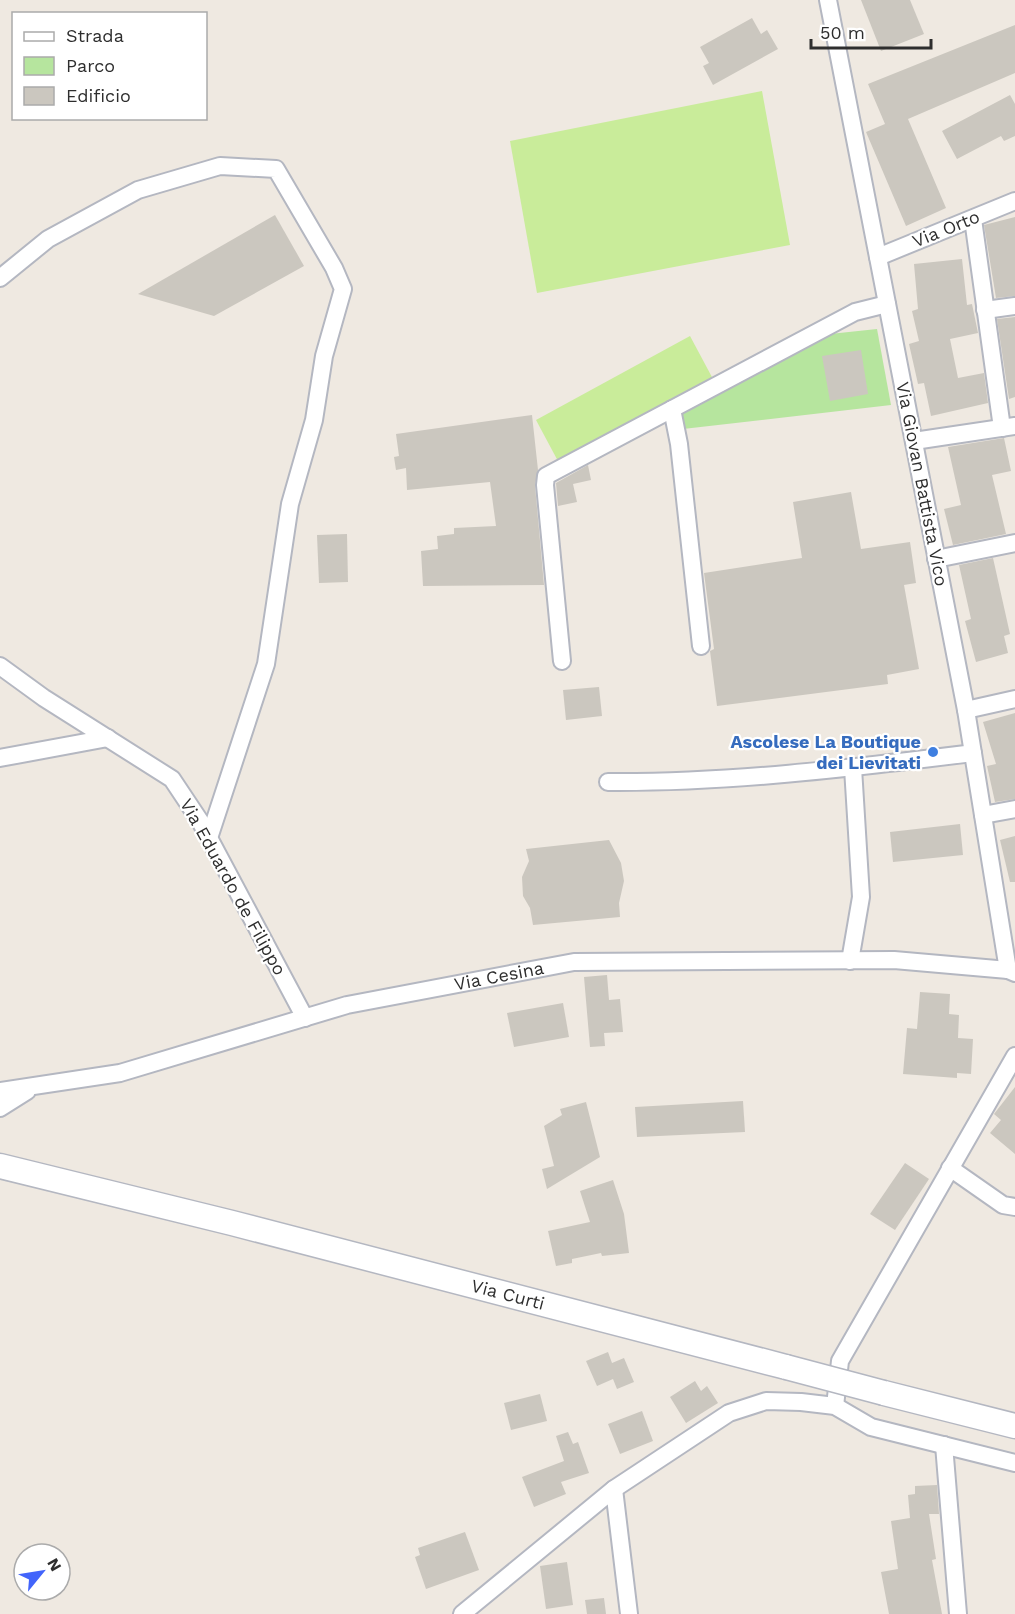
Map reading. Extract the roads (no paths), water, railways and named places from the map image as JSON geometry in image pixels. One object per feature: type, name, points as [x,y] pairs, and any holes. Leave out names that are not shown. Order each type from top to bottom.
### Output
[{"type":"main road","name":"Via Curti","points":[[6,1164],[1015,1426]]},
{"type":"street","name":"Via Giovan Battista Vico","points":[[828,0],[966,710],[1011,972]]},
{"type":"street","points":[[0,278],[48,239],[138,190],[220,166],[249,166],[276,169],[334,268],[343,290],[324,356],[314,420],[290,504],[266,664],[209,838]]},
{"type":"street","name":"Via Orto","points":[[878,257],[1015,201]]},
{"type":"street","points":[[914,441],[1008,427],[985,309],[972,219]]},
{"type":"street","points":[[562,662],[546,476],[855,312],[887,304]]},
{"type":"street","points":[[985,309],[1015,306]]},
{"type":"street","points":[[672,409],[679,444],[701,646]]},
{"type":"street","points":[[936,559],[1015,543]]},
{"type":"street","name":"Via Eduardo de Filippo","points":[[0,666],[44,698],[172,779],[209,838],[305,1018]]},
{"type":"street","points":[[966,710],[1015,699]]},
{"type":"street","points":[[0,758],[108,738]]},
{"type":"street","points":[[608,782],[683,783],[853,768],[973,753]]},
{"type":"street","points":[[850,961],[861,897],[853,768]]},
{"type":"street","points":[[983,815],[1015,809]]},
{"type":"street","name":"Via Cesina","points":[[0,1108],[38,1085],[120,1073],[347,1005],[574,962],[894,960],[1011,972]]},
{"type":"street","points":[[835,1406],[840,1361],[1015,1056]]},
{"type":"street","points":[[0,1091],[38,1085]]},
{"type":"street","points":[[950,1168],[1003,1205],[1015,1207]]},
{"type":"street","points":[[462,1614],[614,1490],[729,1413],[766,1401],[835,1406],[871,1427],[1015,1463]]},
{"type":"street","points":[[945,1445],[958,1614]]},
{"type":"street","points":[[614,1490],[629,1614]]},
{"type":"place","name":"Ascolese La Boutique dei Lievitati","points":[[933,752]]}]
